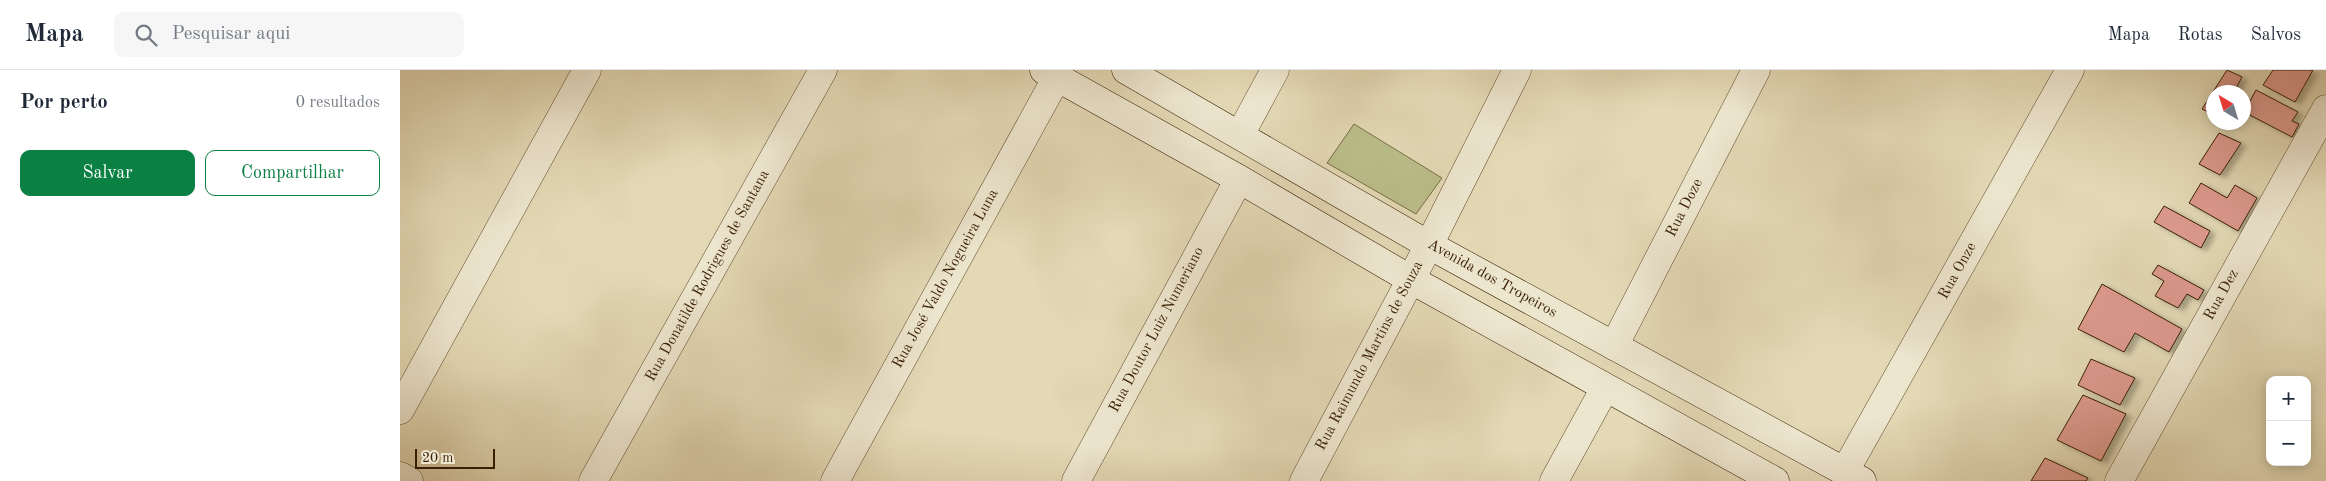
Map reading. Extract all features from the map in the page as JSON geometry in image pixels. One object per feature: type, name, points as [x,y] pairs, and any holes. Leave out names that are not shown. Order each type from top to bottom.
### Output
[{"type":"street","points":[[400,410],[587,70]]},
{"type":"street","name":"Rua Donatilde Rodrigues de Santana","points":[[593,481],[823,70]]},
{"type":"street","name":"Avenida dos Tropeiros","points":[[1126,70],[1429,244],[1854,476]]},
{"type":"street","points":[[1240,135],[1275,70]]},
{"type":"street","name":"Rua Raimundo Martins de Souza","points":[[1304,481],[1429,244],[1517,70]]},
{"type":"street","name":"Rua Doze","points":[[1614,346],[1756,70]]},
{"type":"street","name":"Rua Onze","points":[[1854,476],[2070,70]]},
{"type":"street","points":[[1051,74],[1239,179],[1410,279],[1775,481]]},
{"type":"street","name":"Rua José Valdo Nogueira Luna","points":[[835,481],[1051,74]]},
{"type":"street","name":"Rua Dez","points":[[2119,481],[2326,109]]},
{"type":"street","name":"Rua Doutor Luiz Numeriano","points":[[1076,481],[1239,179]]},
{"type":"street","points":[[1554,481],[1605,388]]},
{"type":"street","points":[[400,476],[409,481]]},
{"type":"green space","points":[[1354,124],[1442,178],[1416,214],[1327,163]]},
{"type":"building","points":[[2227,70],[2242,77],[2238,85],[2217,85]]},
{"type":"building","points":[[2273,70],[2313,70],[2295,102],[2263,85]]},
{"type":"building","points":[[2256,90],[2298,112],[2292,121],[2299,124],[2292,137],[2251,116],[2251,99]]},
{"type":"building","points":[[2206,103],[2206,111],[2202,109]]},
{"type":"building","points":[[2219,133],[2241,143],[2220,175],[2199,164]]},
{"type":"building","points":[[2201,183],[2227,198],[2235,185],[2257,198],[2238,231],[2189,203]]},
{"type":"building","points":[[2164,206],[2210,231],[2201,248],[2154,222]]},
{"type":"building","points":[[2158,265],[2204,290],[2198,300],[2187,294],[2178,308],[2155,296],[2164,281],[2152,274]]},
{"type":"building","points":[[2102,284],[2182,329],[2169,352],[2135,333],[2124,352],[2078,329]]},
{"type":"building","points":[[2091,359],[2135,378],[2120,405],[2078,385]]},
{"type":"building","points":[[2083,395],[2126,414],[2101,461],[2057,440]]},
{"type":"building","points":[[2045,458],[2088,478],[2086,481],[2031,481]]}]
